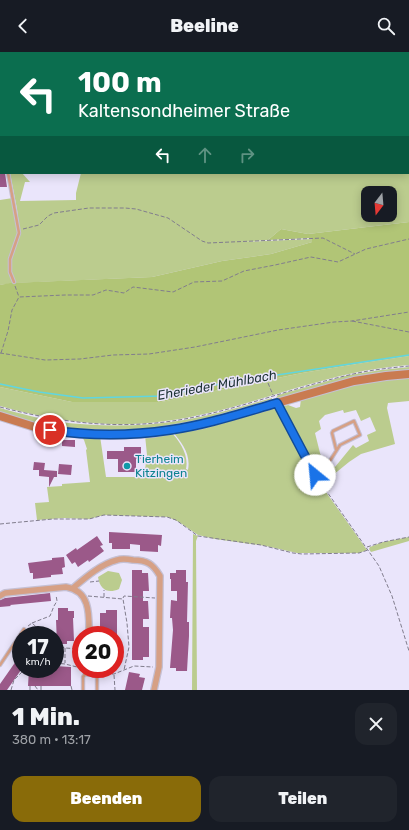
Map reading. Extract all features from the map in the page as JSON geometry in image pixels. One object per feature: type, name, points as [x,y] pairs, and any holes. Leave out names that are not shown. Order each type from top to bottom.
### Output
[{"type":"main road","points":[[0,416],[38,428],[60,432],[126,435],[152,433],[189,427],[275,400],[354,381],[409,374]]},
{"type":"street","points":[[73,588],[89,575],[118,559],[141,560],[152,565],[160,576],[160,667],[154,690]]},
{"type":"street","points":[[0,596],[5,593],[66,587],[73,588],[85,601],[89,611],[89,626]]},
{"type":"lane","points":[[8,174],[19,230],[19,236],[10,260],[10,272],[14,282]]},
{"type":"lane","points":[[275,400],[315,475],[326,467],[336,449],[340,445],[360,435],[354,421],[333,431],[332,433],[336,449]]},
{"type":"lane","points":[[0,666],[12,648]]},
{"type":"lane","points":[[82,690],[83,678]]},
{"type":"lane","points":[[96,678],[97,690]]},
{"type":"path","points":[[19,230],[38,224],[48,216],[54,214],[89,208],[125,208],[136,209],[168,218],[202,241],[208,243],[323,238],[355,254]]},
{"type":"path","points":[[19,297],[65,294],[93,295],[106,290],[124,293],[133,287],[173,292],[194,282],[222,281],[244,271],[311,257],[338,262],[366,249],[409,239]]},
{"type":"path","points":[[14,282],[19,297],[12,310],[8,331],[0,353],[45,360],[149,354],[195,347],[278,330],[409,312]]},
{"type":"path","points":[[352,321],[409,332]]},
{"type":"path","points":[[0,407],[72,422],[96,424],[140,424],[166,422],[275,400],[349,375],[409,366]]},
{"type":"path","points":[[268,383],[275,400]]},
{"type":"path","points":[[315,475],[379,566],[385,578],[409,651]]},
{"type":"path","points":[[0,524],[53,519],[89,519],[104,515],[167,517],[176,520],[198,536],[261,545],[293,553],[360,554],[368,550]]},
{"type":"path","points":[[366,547],[389,540],[409,537]]},
{"type":"path","points":[[89,582],[99,581]]},
{"type":"path","points":[[28,626],[50,616],[57,601],[55,588]]},
{"type":"path","points":[[104,590],[104,597]]},
{"type":"path","points":[[82,596],[123,599],[124,596],[159,598]]},
{"type":"path","points":[[123,599],[128,623],[129,647],[124,670]]},
{"type":"path","points":[[32,623],[35,626]]},
{"type":"path","points":[[72,648],[65,648],[66,664],[72,666]]},
{"type":"path","points":[[124,670],[134,666],[160,667]]},
{"type":"path","points":[[12,690],[14,680],[16,678]]},
{"type":"path","points":[[114,678],[115,690]]},
{"type":"path","points":[[35,686],[38,690]]},
{"type":"path","points":[[71,686],[72,690]]},
{"type":"green space","points":[[10,174],[23,174],[30,182],[25,182],[20,201],[76,200],[76,193],[81,174],[409,174],[409,222],[308,234],[281,229],[268,240],[240,242],[312,239],[312,242],[271,254],[222,261],[152,277],[15,283],[11,272],[11,260],[20,233]]},
{"type":"green space","points":[[13,198],[18,235],[9,260],[14,283],[0,285],[0,200]]},
{"type":"green space","points":[[409,222],[409,356],[302,373],[161,402],[72,402],[0,387],[0,285],[10,283],[152,277],[222,261],[271,254],[312,242],[312,238],[268,240],[281,229],[308,234]]},
{"type":"green space","points":[[409,356],[409,365],[356,372],[212,412],[165,421],[102,424],[41,416],[0,406],[0,387],[72,402],[161,402],[302,373]]},
{"type":"green space","points":[[409,367],[409,374],[279,400],[276,398],[278,395],[349,375]]},
{"type":"green space","points":[[409,376],[409,401],[388,403],[387,408],[395,444],[361,454],[322,484],[317,475],[331,464],[335,467],[353,445],[356,448],[369,441],[367,435],[376,431],[370,417],[361,421],[356,410],[344,413],[343,410],[325,415],[319,421],[321,429],[315,433],[322,461],[328,458],[325,466],[315,473],[282,410],[284,406],[288,405],[296,408],[300,407],[301,399],[338,387]]},
{"type":"green space","points":[[272,398],[271,403],[161,431],[72,432],[0,416],[0,408],[59,422],[90,425],[153,424],[195,418]]},
{"type":"green space","points":[[276,407],[321,485],[367,550],[359,553],[297,553],[266,546],[215,539],[198,535],[179,522],[168,517],[104,515],[89,519],[64,518],[37,520],[35,503],[49,502],[47,487],[62,486],[62,484],[90,482],[87,449],[84,440],[80,435],[100,436],[106,477],[144,477],[147,455],[145,435],[170,431],[183,448],[187,464],[186,469],[188,470],[189,464],[185,449],[172,431]]},
{"type":"green space","points":[[193,534],[198,536],[196,541],[197,690],[192,690]]},
{"type":"green space","points":[[409,537],[409,541],[371,552],[369,549],[370,547],[383,542]]},
{"type":"green space","points":[[108,571],[119,573],[122,580],[119,589],[108,591],[101,585],[98,577]]},
{"type":"building","points":[[0,174],[5,174],[7,187],[0,187]]},
{"type":"building","points":[[62,440],[75,440],[75,447],[62,446]]},
{"type":"building","name":"Tierheim Kitzingen","points":[[124,447],[141,447],[141,459],[136,459],[136,472],[118,472],[118,459],[107,459],[107,451],[124,451]]},
{"type":"building","points":[[34,462],[45,463],[44,470],[57,471],[57,477],[54,477],[49,487],[49,477],[39,476],[39,470],[33,470]]},
{"type":"building","points":[[59,464],[72,465],[71,475],[58,474]]},
{"type":"building","points":[[109,532],[162,535],[161,546],[158,545],[158,552],[140,551],[140,545],[130,544],[130,549],[112,549],[112,543],[109,543]]},
{"type":"building","points":[[97,536],[103,545],[100,546],[104,551],[89,562],[88,560],[78,567],[75,562],[72,564],[66,555],[76,548],[77,550]]},
{"type":"building","points":[[64,557],[65,567],[62,568],[63,574],[33,579],[33,573],[30,573],[28,563]]},
{"type":"building","points":[[132,570],[142,570],[142,573],[148,573],[149,591],[143,591],[143,601],[148,601],[149,619],[143,619],[143,627],[149,627],[149,657],[143,657],[143,660],[132,660]]},
{"type":"building","points":[[176,570],[186,570],[186,582],[188,582],[187,622],[189,622],[189,636],[187,671],[176,671],[176,668],[170,668],[173,630],[172,618],[170,618],[171,600],[177,601],[177,591],[171,591],[170,573],[176,573]]},
{"type":"building","points":[[50,593],[51,601],[0,607],[0,600],[5,598]]},
{"type":"building","points":[[58,608],[68,608],[68,611],[74,611],[72,641],[67,641],[67,644],[64,644],[64,626],[56,626],[56,620],[58,620]]},
{"type":"building","points":[[106,610],[117,610],[117,626],[100,626],[100,613],[106,613]]},
{"type":"building","points":[[12,667],[12,678],[15,678],[7,690],[0,690],[0,684]]},
{"type":"building","points":[[64,667],[71,667],[71,686],[28,686],[28,678],[64,678]]},
{"type":"building","points":[[129,672],[140,674],[139,677],[145,678],[142,690],[125,690]]},
{"type":"waterway","name":"Eherieder Mühlbach","points":[[0,384],[39,392],[83,398],[163,396],[224,383],[409,355]]},
{"type":"place","name":"Tierheim Kitzingen","points":[[127,466]]},
{"type":"route","points":[[50,430],[100,435],[152,433],[204,424],[277,403],[315,475]]}]
